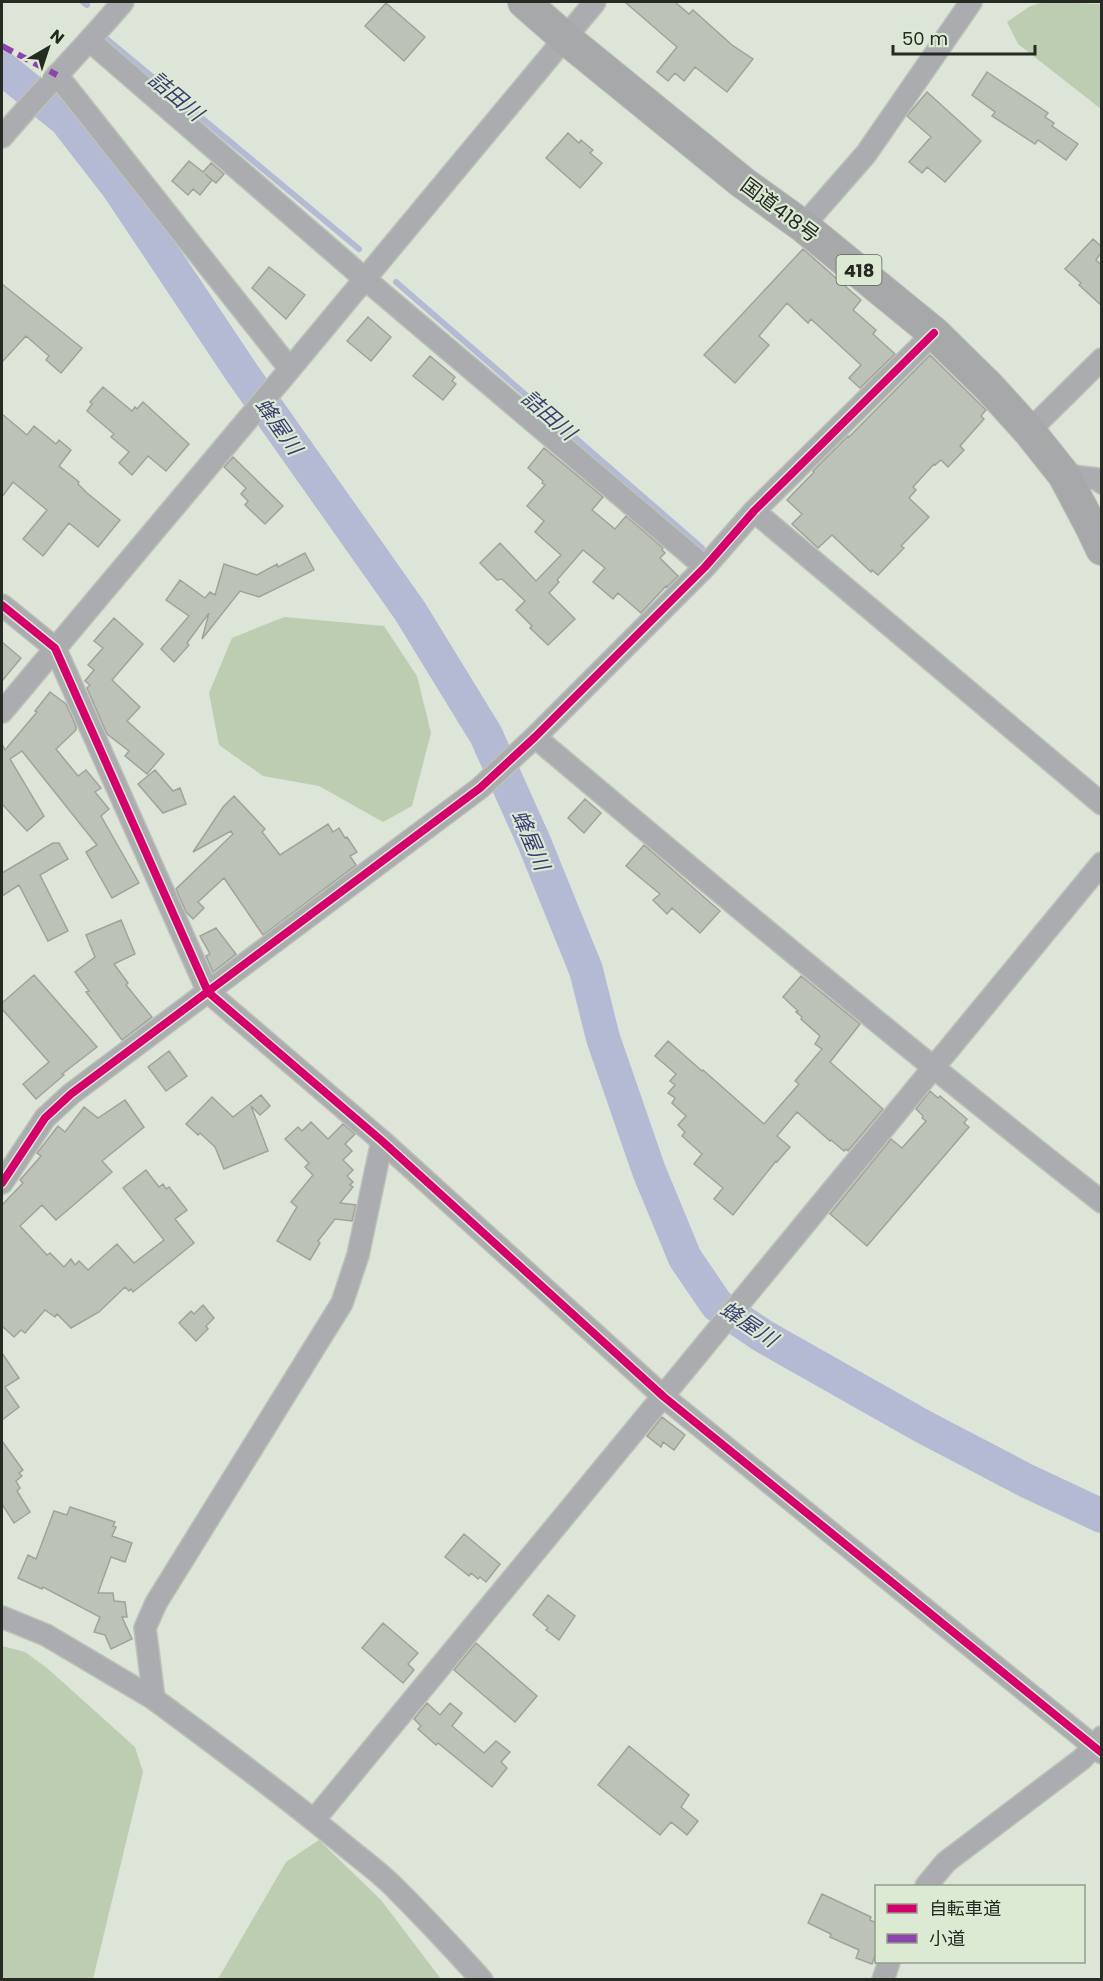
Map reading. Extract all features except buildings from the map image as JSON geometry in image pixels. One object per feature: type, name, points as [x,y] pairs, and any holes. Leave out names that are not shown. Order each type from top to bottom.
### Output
[{"type":"highway","name":"国道418号","points":[[524,2],[742,182],[803,226],[934,333],[990,388],[1029,431],[1064,475],[1101,549]]},
{"type":"street","points":[[2,137],[123,2]]},
{"type":"street","points":[[2,712],[595,2]]},
{"type":"street","points":[[803,226],[866,154],[971,2]]},
{"type":"street","points":[[90,41],[365,279],[705,567]]},
{"type":"street","points":[[53,79],[286,374]]},
{"type":"street","points":[[2,1183],[45,1118],[71,1094],[480,788],[705,567],[754,511],[934,333]]},
{"type":"street","points":[[1029,431],[1101,359]]},
{"type":"street","points":[[1064,475],[1097,479],[1101,483]]},
{"type":"street","points":[[754,511],[1101,804]]},
{"type":"street","points":[[2,605],[55,648],[208,992],[382,1141],[664,1397],[1099,1746],[946,1862],[928,1885]]},
{"type":"street","points":[[529,742],[734,904],[932,1068],[1101,1202]]},
{"type":"street","points":[[314,1820],[1101,863]]},
{"type":"street","points":[[154,1699],[145,1628],[156,1603],[342,1303],[358,1255],[382,1141]]},
{"type":"street","points":[[2,1617],[46,1635],[154,1699],[314,1820],[394,1887],[434,1926],[482,1980]]},
{"type":"street","points":[[883,1980],[889,1963]]},
{"type":"green space","points":[[1045,2],[1101,4],[1101,109],[1018,44],[1007,22],[1030,6]]},
{"type":"green space","points":[[284,617],[384,626],[417,676],[431,733],[412,806],[383,822],[319,786],[263,776],[219,745],[209,693],[232,638]]},
{"type":"green space","points":[[2,1646],[25,1652],[47,1668],[135,1747],[143,1772],[93,1979],[2,1979]]},
{"type":"green space","points":[[319,1840],[381,1900],[441,1979],[218,1979],[286,1862]]},
{"type":"waterway","name":"詰田川","points":[[83,2],[87,5]]},
{"type":"waterway","name":"詰田川","points":[[102,35],[359,249]]},
{"type":"waterway","name":"蜂屋川","points":[[2,68],[66,120],[118,187],[242,373],[410,611],[486,735],[534,842],[586,970],[603,1038],[649,1171],[685,1258],[717,1305],[763,1336],[922,1426],[1027,1481],[1102,1516]]},
{"type":"waterway","name":"詰田川","points":[[396,282],[702,548]]},
{"type":"marked path","points":[[2,46],[57,75]]},
{"type":"cycle path","points":[[2,1183],[45,1118],[71,1094],[480,788],[535,737],[705,567],[754,511],[934,333]]},
{"type":"cycle path","points":[[2,605],[55,648],[208,992],[382,1141],[664,1397],[1102,1753]]}]
